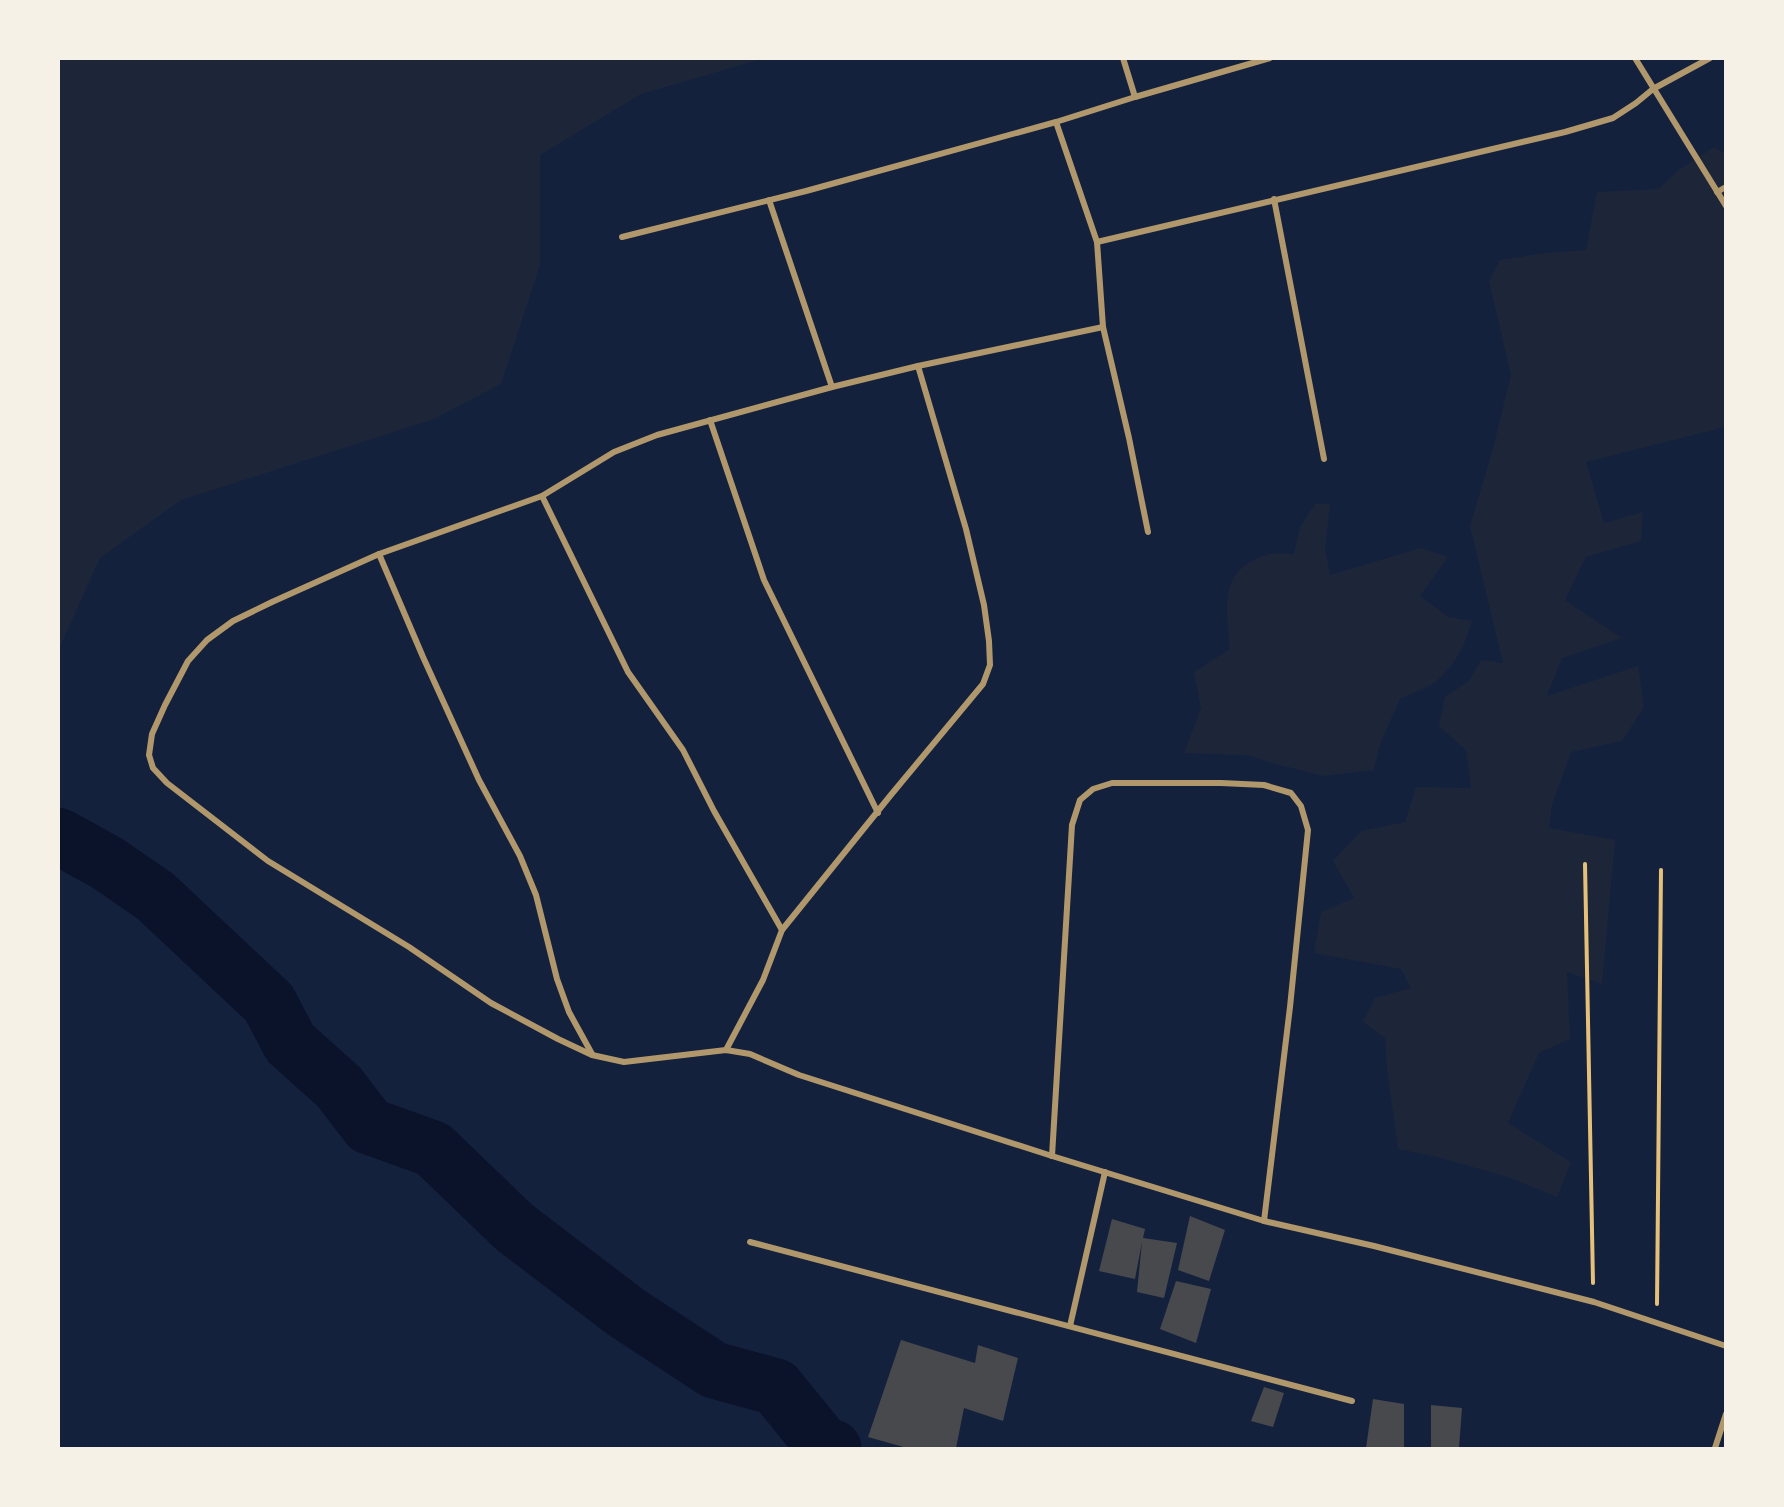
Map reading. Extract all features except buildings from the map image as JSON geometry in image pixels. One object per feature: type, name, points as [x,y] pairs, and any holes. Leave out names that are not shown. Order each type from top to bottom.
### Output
[{"type":"street","points":[[1123,58],[1135,96]]},
{"type":"street","points":[[622,237],[769,200],[1056,122],[1135,96],[1270,58]]},
{"type":"street","points":[[1635,58],[1725,206]]},
{"type":"street","points":[[1097,242],[1604,121],[1636,103],[1653,89],[1710,58]]},
{"type":"street","points":[[1056,122],[1097,242],[1103,327],[1148,532]]},
{"type":"street","points":[[1717,192],[1725,187]]},
{"type":"street","points":[[1274,199],[1324,459]]},
{"type":"street","points":[[769,200],[832,387]]},
{"type":"street","points":[[1103,327],[918,366],[657,435],[614,452],[542,495],[380,554],[272,602],[233,621],[207,640],[188,661],[152,734],[149,755],[153,768],[167,783],[268,861],[409,947],[491,1003],[592,1055],[624,1062],[726,1050],[750,1054],[799,1075],[1264,1221],[1374,1246],[1594,1302],[1725,1346]]},
{"type":"street","points":[[726,1050],[763,980],[783,930],[983,684],[990,665],[984,605],[966,529],[918,366]]},
{"type":"street","points":[[711,420],[764,580],[878,813]]},
{"type":"street","points":[[542,495],[628,672],[683,750],[714,811],[783,930]]},
{"type":"street","points":[[380,554],[423,657],[479,780],[520,856],[536,894],[556,979],[569,1012],[592,1055]]},
{"type":"street","points":[[1052,1156],[1072,825],[1080,800],[1093,789],[1112,783],[1264,785],[1291,793],[1301,806],[1308,830],[1264,1221]]},
{"type":"street","points":[[1070,1326],[1105,1172]]},
{"type":"street","points":[[750,1242],[1352,1401]]},
{"type":"street","points":[[1715,1449],[1725,1414]]},
{"type":"path","points":[[1585,864],[1594,1302]]},
{"type":"path","points":[[1657,1323],[1661,870]]},
{"type":"shaded area","points":[[59,58],[762,59],[641,94],[540,155],[540,265],[501,384],[434,419],[181,500],[100,558],[59,649]]},
{"type":"shaded area","points":[[1714,147],[1726,154],[1725,427],[1586,462],[1604,523],[1643,512],[1641,541],[1586,557],[1565,600],[1622,638],[1562,658],[1547,696],[1638,666],[1644,707],[1622,741],[1571,752],[1552,805],[1549,828],[1615,840],[1602,984],[1567,972],[1570,1039],[1539,1053],[1508,1123],[1571,1162],[1557,1197],[1508,1177],[1437,1157],[1398,1149],[1385,1038],[1363,1022],[1375,998],[1411,988],[1401,969],[1314,953],[1321,912],[1354,898],[1333,861],[1361,831],[1405,822],[1416,787],[1471,788],[1466,750],[1439,726],[1445,697],[1469,681],[1481,660],[1503,663],[1470,526],[1492,452],[1511,375],[1489,281],[1500,260],[1586,250],[1597,192],[1659,189],[1677,171]]},
{"type":"shaded area","points":[[1315,504],[1330,504],[1325,548],[1330,575],[1421,548],[1448,557],[1420,596],[1448,617],[1472,621],[1462,648],[1452,665],[1439,679],[1400,699],[1379,747],[1374,770],[1324,776],[1247,755],[1184,753],[1201,708],[1194,672],[1230,649],[1227,605],[1232,580],[1251,561],[1269,554],[1294,554],[1300,527]]},
{"type":"waterway","points":[[58,836],[107,863],[155,896],[269,1003],[290,1043],[339,1087],[369,1126],[433,1149],[514,1227],[627,1313],[714,1370],[776,1387],[824,1446],[833,1448]]}]
